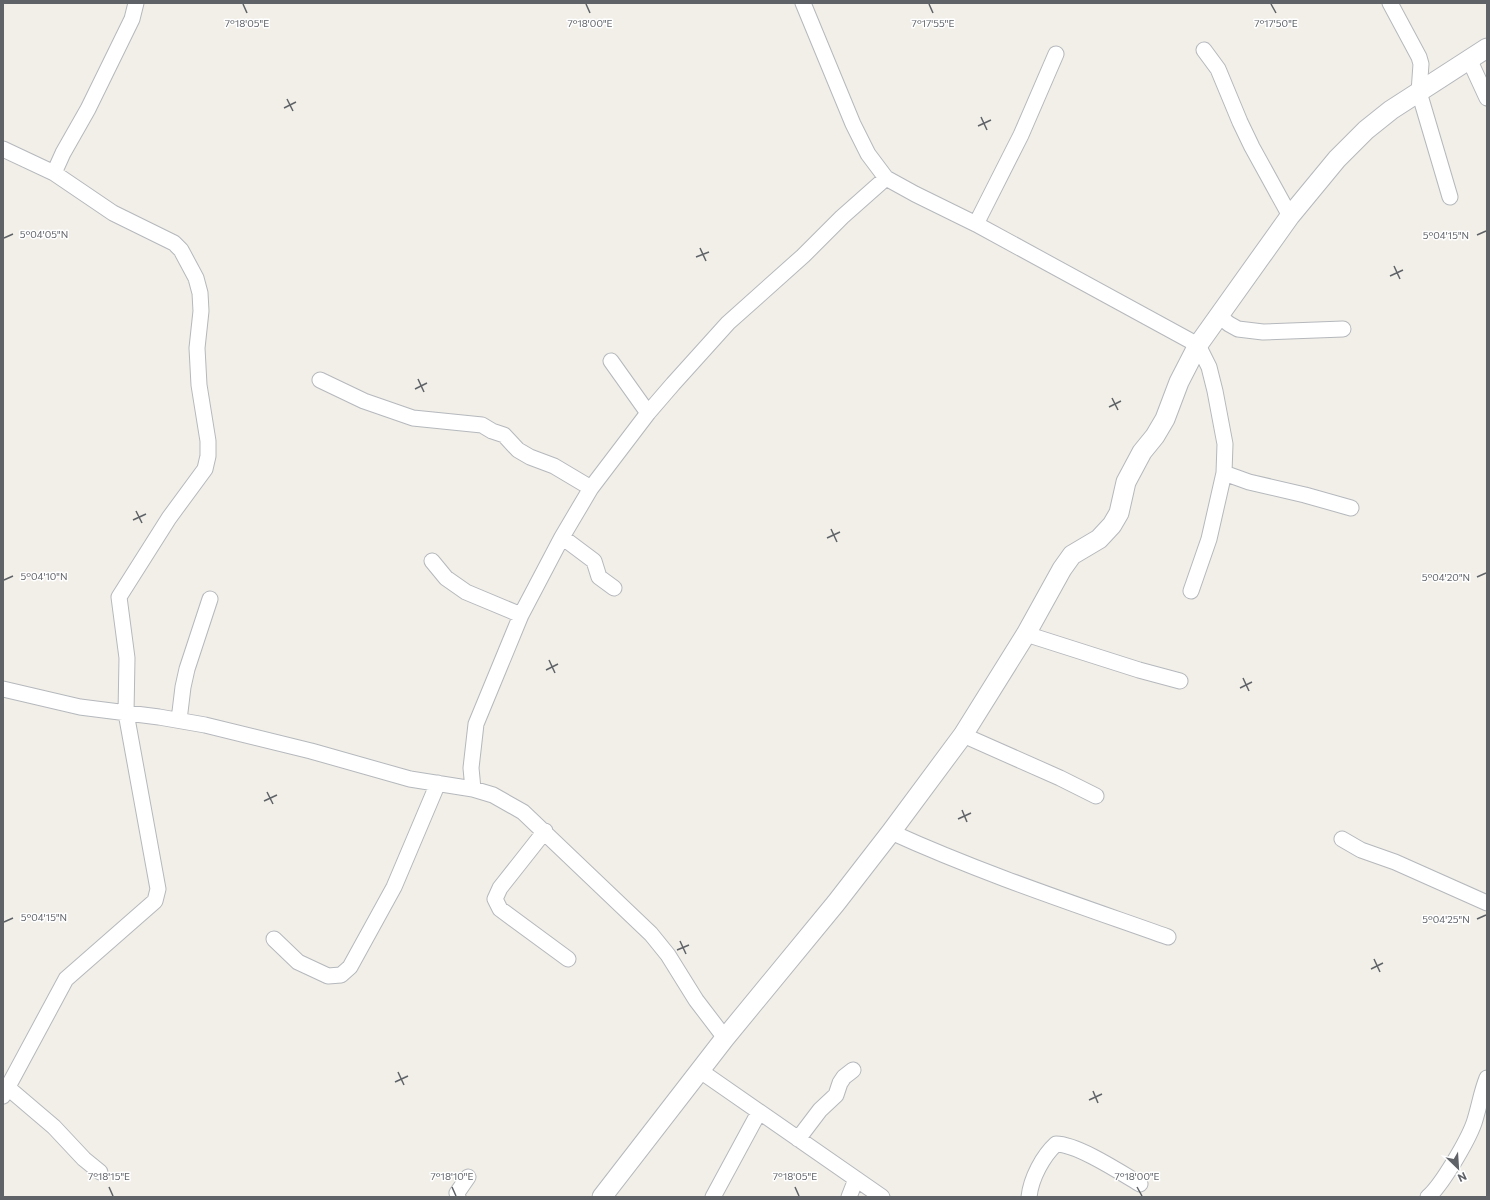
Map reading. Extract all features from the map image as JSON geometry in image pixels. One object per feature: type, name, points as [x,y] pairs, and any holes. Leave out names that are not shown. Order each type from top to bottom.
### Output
[{"type":"street","points":[[54,173],[63,152],[88,109],[132,19],[136,3]]},
{"type":"street","points":[[803,3],[853,124],[868,154],[886,178],[976,224],[1198,345],[1208,367],[1215,391],[1225,444],[1224,473],[1209,540],[1191,591]]},
{"type":"street","points":[[1390,3],[1419,57],[1421,64],[1419,92],[1450,197]]},
{"type":"street","points":[[602,1197],[699,1070],[836,903],[963,735],[1026,634],[1062,570],[1072,556],[1099,538],[1112,525],[1120,513],[1126,482],[1142,452],[1155,436],[1165,419],[1180,382],[1198,345],[1290,216],[1337,159],[1366,130],[1419,92],[1487,48]]},
{"type":"street","points":[[1204,50],[1218,70],[1252,147],[1290,216]]},
{"type":"street","points":[[976,224],[1021,135],[1056,54]]},
{"type":"street","points":[[1469,59],[1487,98]]},
{"type":"street","points":[[3,149],[54,173],[113,213],[174,243],[181,250],[196,278],[200,293],[201,311],[197,348],[199,385],[208,441],[208,456],[205,469],[169,518],[118,597],[128,658],[126,713],[158,889],[155,900],[66,979],[5,1092],[54,1127],[84,1159],[100,1172]]},
{"type":"street","points":[[472,788],[471,768],[476,724],[521,615],[562,537],[591,488],[648,413],[728,323],[886,178]]},
{"type":"street","points":[[1219,316],[1238,329],[1263,332],[1343,329]]},
{"type":"street","points":[[611,361],[648,413]]},
{"type":"street","points":[[320,380],[364,401],[413,418],[482,425],[504,435],[518,450],[530,457],[554,466],[591,488]]},
{"type":"street","points":[[1224,473],[1249,482],[1305,495],[1351,508]]},
{"type":"street","points":[[562,537],[594,561],[599,577],[602,581],[614,588]]},
{"type":"street","points":[[432,561],[446,578],[466,592],[521,615]]},
{"type":"street","points":[[179,720],[183,687],[187,670],[210,599]]},
{"type":"street","points":[[1026,634],[1139,670],[1180,681]]},
{"type":"street","points":[[3,690],[80,707],[179,720],[205,725],[311,751],[410,779],[472,788],[493,795],[523,812],[651,934],[668,955],[696,1000],[725,1038]]},
{"type":"street","points":[[963,735],[1060,778],[1096,796]]},
{"type":"street","points":[[274,939],[298,962],[328,976],[341,975],[350,967],[394,886],[438,783]]},
{"type":"street","points":[[545,832],[500,888],[495,900],[500,909],[568,959]]},
{"type":"street","points":[[891,832],[1005,880],[1168,937]]},
{"type":"street","points":[[1342,839],[1362,850],[1395,862],[1487,903]]},
{"type":"street","points":[[699,1070],[882,1197]]},
{"type":"street","points":[[798,1139],[820,1110],[836,1095],[844,1077],[853,1070]]},
{"type":"street","points":[[1435,1195],[1469,1135],[1481,1091],[1487,1078]]},
{"type":"street","points":[[713,1197],[759,1112]]},
{"type":"street","points":[[1029,1197],[1034,1178],[1048,1152],[1056,1144],[1064,1144],[1102,1162],[1140,1184]]},
{"type":"street","points":[[458,1197],[457,1193],[468,1177]]},
{"type":"street","points":[[849,1197],[856,1179]]}]
